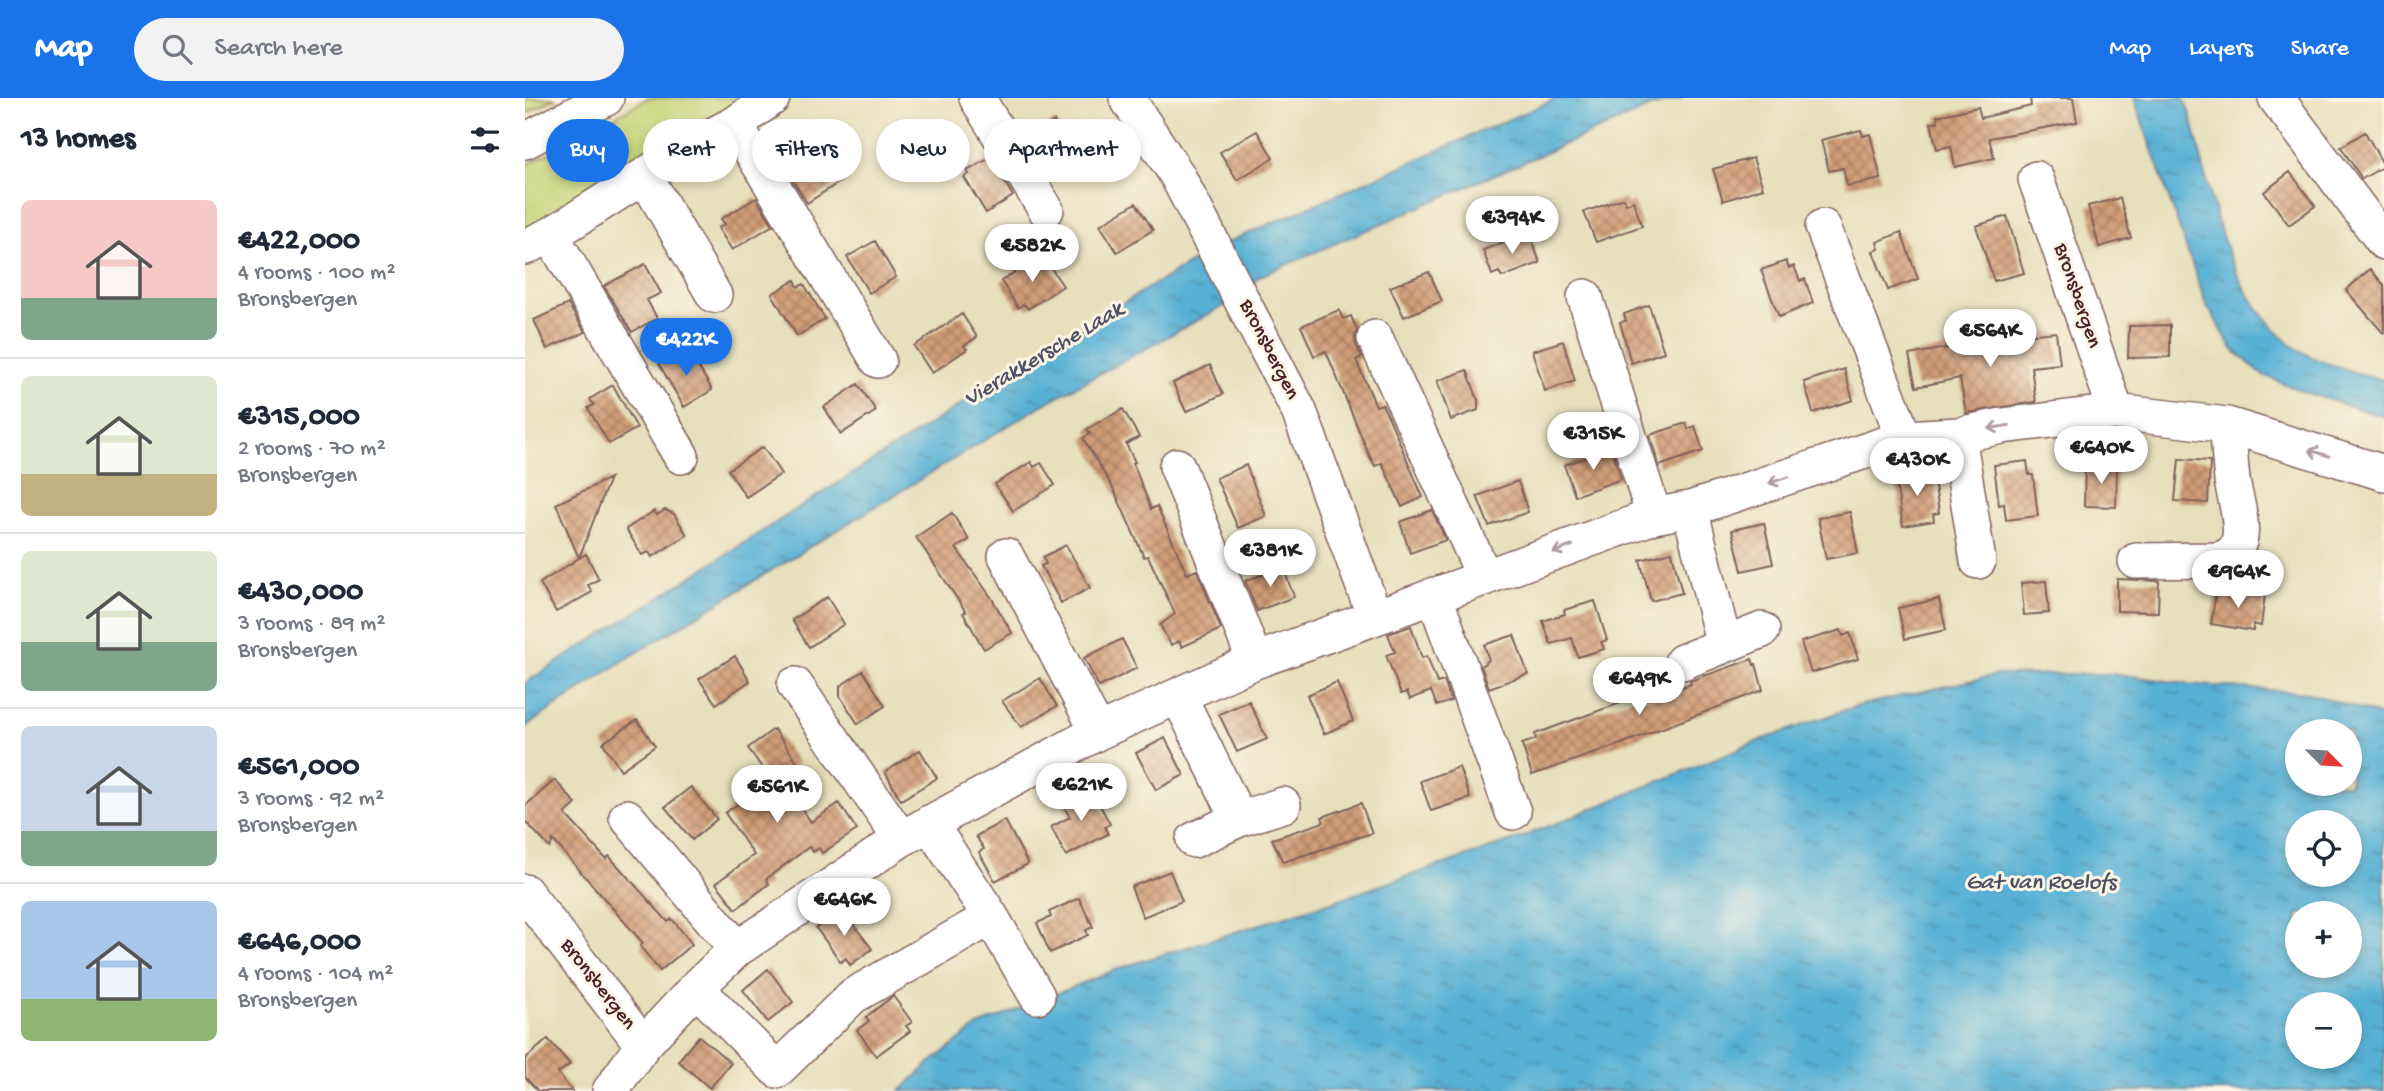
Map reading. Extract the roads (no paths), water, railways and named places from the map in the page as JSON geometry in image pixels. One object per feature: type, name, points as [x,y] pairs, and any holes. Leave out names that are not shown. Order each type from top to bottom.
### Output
[{"type":"street","points":[[525,141],[605,98]]},
{"type":"street","points":[[738,122],[772,98]]},
{"type":"street","points":[[977,98],[1046,210]]},
{"type":"street","name":"Bronsbergen","points":[[1127,98],[1177,175],[1299,411],[1375,617]]},
{"type":"street","points":[[2276,98],[2384,242]]},
{"type":"street","points":[[738,129],[878,359]]},
{"type":"street","points":[[643,177],[538,241],[681,456]]},
{"type":"street","name":"Bronsbergen","points":[[2036,179],[2116,412]]},
{"type":"street","points":[[648,182],[714,295]]},
{"type":"street","points":[[1823,227],[1904,438]]},
{"type":"street","points":[[1585,297],[1654,516]]},
{"type":"street","points":[[1375,338],[1485,578]]},
{"type":"street","name":"Bronsbergen","points":[[610,1091],[643,1045],[696,988],[737,950],[915,831],[1098,732],[1255,661],[1654,516],[1690,509],[1904,438],[1958,435],[2001,426],[2116,412],[2227,425],[2384,473]]},
{"type":"street","points":[[2136,561],[2216,560],[2226,558],[2236,549],[2241,523],[2232,480],[2227,425]]},
{"type":"street","points":[[1958,435],[1978,561]]},
{"type":"street","points":[[1177,466],[1255,661]]},
{"type":"street","points":[[1690,509],[1724,645]]},
{"type":"street","points":[[1006,556],[1098,732]]},
{"type":"street","points":[[1434,595],[1513,812]]},
{"type":"street","points":[[1682,662],[1762,630]]},
{"type":"street","points":[[795,685],[915,831],[991,917],[1037,996]]},
{"type":"street","points":[[1179,697],[1240,819]]},
{"type":"street","points":[[1193,840],[1240,819],[1283,805]]},
{"type":"street","points":[[627,817],[737,950]]},
{"type":"street","name":"Bronsbergen","points":[[525,892],[643,1045]]},
{"type":"street","points":[[696,988],[777,1070],[853,996],[991,917]]},
{"type":"water","name":"Vierakkersche Laak","points":[[1558,98],[1682,98],[1651,107],[1260,276],[1233,301],[1042,405],[623,661],[525,727],[525,683],[1060,341],[1205,254],[1235,239]]},
{"type":"water","points":[[2134,98],[2183,98],[2190,113],[2219,228],[2241,282],[2256,307],[2294,347],[2316,359],[2384,380],[2384,417],[2304,392],[2261,374],[2233,349],[2206,304]]},
{"type":"water","name":"Gat van Roelofs","points":[[2118,674],[2187,684],[2309,693],[2384,717],[2384,1091],[900,1091],[929,1064],[978,1026],[1117,969],[1331,902],[1515,840],[1758,741],[1857,706],[1996,675]]}]
